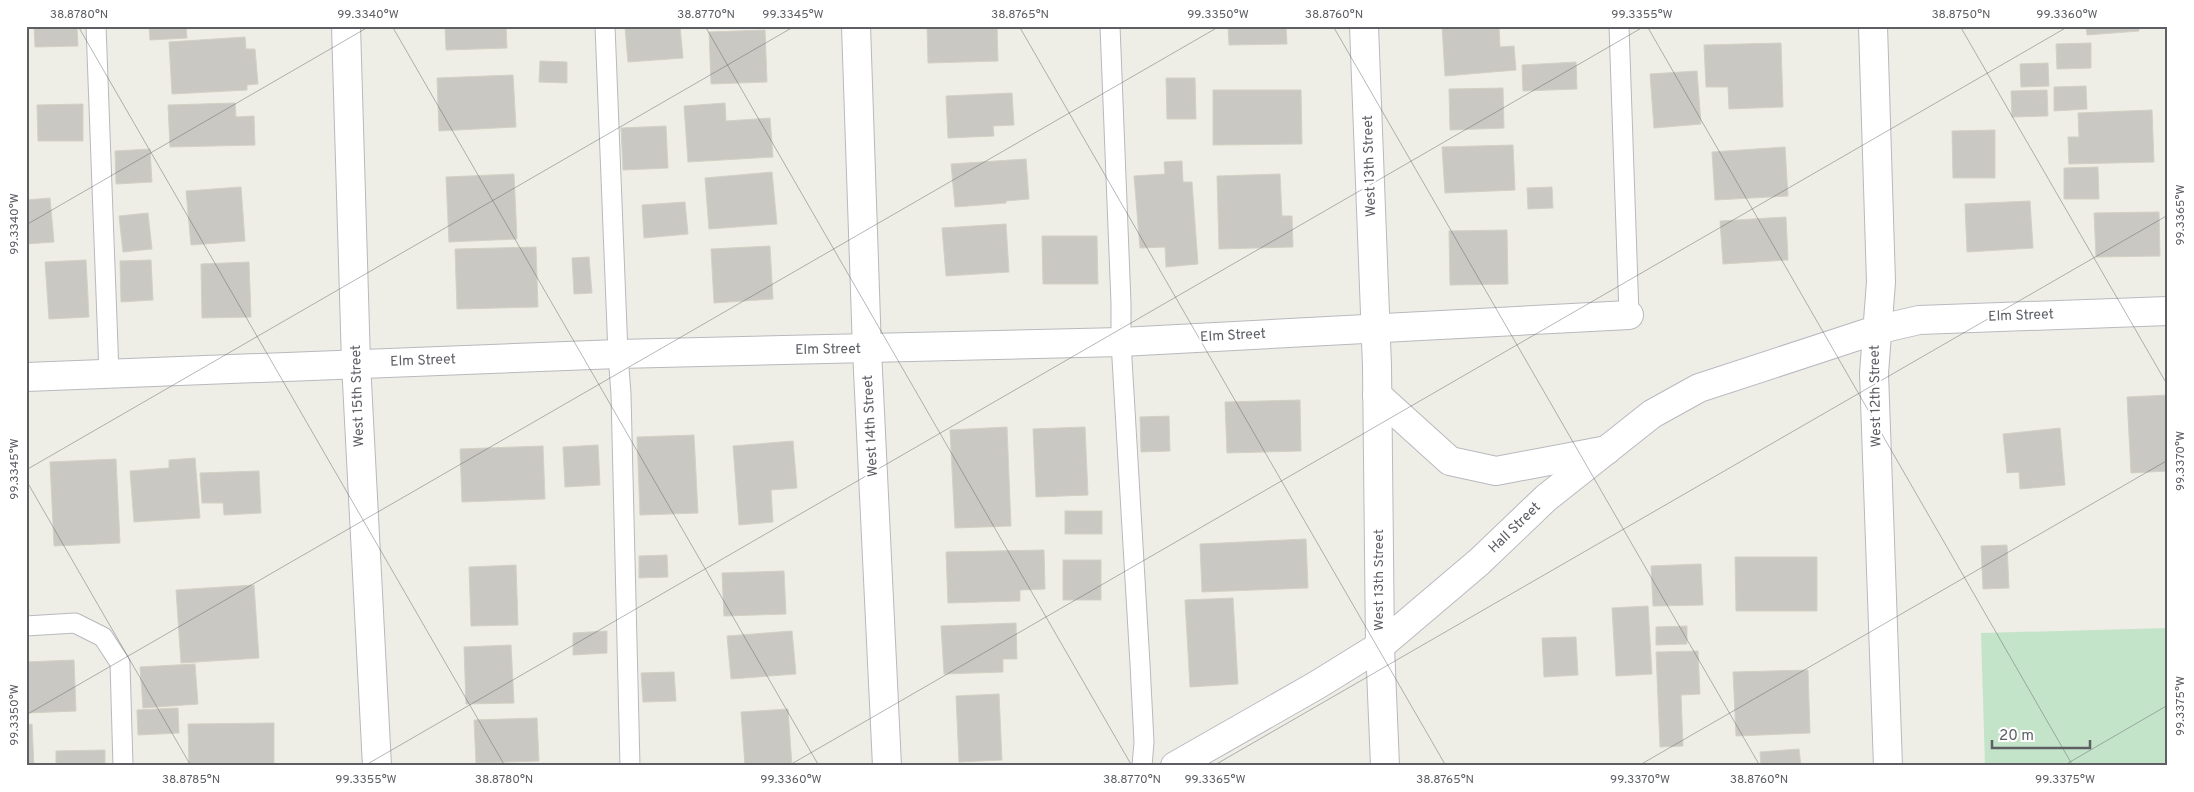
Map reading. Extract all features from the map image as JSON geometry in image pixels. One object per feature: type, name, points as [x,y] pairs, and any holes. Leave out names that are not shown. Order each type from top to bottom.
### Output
[{"type":"street","name":"West 15th Street","points":[[346,26],[356,363],[377,766]]},
{"type":"street","name":"West 14th Street","points":[[856,26],[867,350],[887,766]]},
{"type":"street","name":"West 13th Street","points":[[1364,26],[1378,395],[1380,646],[1385,766]]},
{"type":"street","name":"West 12th Street","points":[[1873,26],[1881,282],[1874,373],[1888,766]]},
{"type":"street","name":"Elm Street","points":[[1876,330],[1920,320],[2168,311]]},
{"type":"street","name":"Elm Street","points":[[26,376],[618,354],[867,350],[1120,342],[1629,315]]},
{"type":"street","name":"Hall Street","points":[[1175,766],[1317,685],[1380,646],[1479,562],[1546,498],[1652,414],[1699,388],[1876,330]]},
{"type":"street","points":[[1378,395],[1450,461],[1496,471],[1606,450]]},
{"type":"lane","points":[[96,26],[109,374]]},
{"type":"lane","points":[[605,26],[618,354],[622,394],[630,766]]},
{"type":"lane","points":[[1110,26],[1121,303],[1120,342],[1140,664],[1144,742],[1142,766]]},
{"type":"lane","points":[[1619,26],[1629,315]]},
{"type":"lane","points":[[26,626],[74,623],[103,638],[120,663],[123,766]]},
{"type":"green space","points":[[2168,628],[2168,766],[1985,766],[1981,633]]},
{"type":"building","points":[[34,26],[77,26],[78,46],[35,47]]},
{"type":"building","points":[[149,26],[186,26],[187,38],[150,40]]},
{"type":"building","points":[[445,26],[506,26],[507,48],[446,50]]},
{"type":"building","points":[[680,26],[683,58],[628,62],[625,28]]},
{"type":"building","points":[[927,26],[997,26],[998,61],[928,63]]},
{"type":"building","points":[[1228,26],[1286,26],[1287,44],[1229,45]]},
{"type":"building","points":[[1442,26],[1499,26],[1500,47],[1514,46],[1516,70],[1445,76]]},
{"type":"building","points":[[2086,26],[2139,26],[2139,31],[2087,35]]},
{"type":"building","points":[[765,30],[767,82],[711,84],[709,32]]},
{"type":"building","points":[[245,37],[246,49],[255,49],[258,84],[247,85],[247,90],[172,94],[169,42]]},
{"type":"building","points":[[1781,43],[1783,107],[1729,109],[1728,87],[1706,87],[1704,45]]},
{"type":"building","points":[[2091,43],[2091,68],[2057,69],[2056,44]]},
{"type":"building","points":[[540,61],[567,62],[567,83],[539,82]]},
{"type":"building","points":[[1576,62],[1577,89],[1523,91],[1522,65]]},
{"type":"building","points":[[2048,63],[2049,86],[2021,87],[2020,64]]},
{"type":"building","points":[[1697,71],[1701,124],[1654,128],[1650,74]]},
{"type":"building","points":[[513,75],[516,127],[439,131],[437,78]]},
{"type":"building","points":[[1166,78],[1195,78],[1196,119],[1167,119]]},
{"type":"building","points":[[2086,86],[2087,109],[2054,111],[2054,87]]},
{"type":"building","points":[[1503,88],[1504,128],[1450,130],[1449,89]]},
{"type":"building","points":[[1213,90],[1301,90],[1302,144],[1213,145]]},
{"type":"building","points":[[2047,90],[2048,116],[2012,117],[2011,91]]},
{"type":"building","points":[[1012,93],[1014,125],[993,126],[994,136],[948,138],[946,96]]},
{"type":"building","points":[[235,103],[236,117],[254,116],[255,145],[170,147],[168,105]]},
{"type":"building","points":[[725,103],[726,121],[770,118],[773,157],[688,162],[684,106]]},
{"type":"building","points":[[83,104],[83,141],[38,141],[37,105]]},
{"type":"building","points":[[2152,110],[2154,162],[2069,164],[2068,137],[2079,137],[2078,113]]},
{"type":"building","points":[[666,126],[668,168],[623,170],[621,128]]},
{"type":"building","points":[[1995,130],[1995,178],[1953,178],[1952,131]]},
{"type":"building","points":[[1513,145],[1515,190],[1445,193],[1442,147]]},
{"type":"building","points":[[1785,147],[1788,196],[1715,200],[1712,152]]},
{"type":"building","points":[[150,149],[152,182],[116,184],[115,151]]},
{"type":"building","points":[[1026,159],[1029,199],[1006,201],[1006,203],[955,207],[951,164]]},
{"type":"building","points":[[1182,161],[1183,182],[1192,182],[1198,264],[1166,267],[1165,247],[1140,248],[1134,176],[1165,174],[1164,162]]},
{"type":"building","points":[[2098,167],[2099,199],[2064,199],[2064,168]]},
{"type":"building","points":[[772,172],[777,224],[709,229],[705,178]]},
{"type":"building","points":[[514,174],[517,239],[449,242],[446,177]]},
{"type":"building","points":[[1280,174],[1282,216],[1292,216],[1293,247],[1219,249],[1217,176]]},
{"type":"building","points":[[241,187],[245,241],[191,245],[186,191]]},
{"type":"building","points":[[1552,187],[1553,208],[1528,209],[1527,188]]},
{"type":"building","points":[[50,198],[54,242],[26,244],[26,200]]},
{"type":"building","points":[[2030,201],[2033,248],[1967,252],[1965,204]]},
{"type":"building","points":[[685,202],[688,234],[644,238],[642,205]]},
{"type":"building","points":[[2159,212],[2160,256],[2096,257],[2094,213]]},
{"type":"building","points":[[148,213],[152,249],[123,252],[119,216]]},
{"type":"building","points":[[1786,217],[1788,260],[1723,264],[1720,221]]},
{"type":"building","points":[[1006,224],[1009,272],[946,276],[942,228]]},
{"type":"building","points":[[1507,230],[1508,284],[1450,285],[1449,231]]},
{"type":"building","points":[[1042,236],[1097,236],[1098,284],[1043,284]]},
{"type":"building","points":[[770,246],[773,299],[714,303],[711,249]]},
{"type":"building","points":[[536,247],[538,307],[457,309],[455,249]]},
{"type":"building","points":[[589,257],[592,293],[574,294],[572,258]]},
{"type":"building","points":[[86,260],[89,317],[49,319],[45,262]]},
{"type":"building","points":[[151,260],[153,300],[121,302],[120,261]]},
{"type":"building","points":[[249,262],[251,317],[202,318],[201,264]]},
{"type":"building","points":[[2168,395],[2168,471],[2131,473],[2127,397]]},
{"type":"building","points":[[1300,400],[1301,451],[1227,453],[1225,402]]},
{"type":"building","points":[[1169,416],[1170,451],[1141,452],[1140,417]]},
{"type":"building","points":[[1007,427],[1011,526],[955,528],[950,430]]},
{"type":"building","points":[[1085,427],[1088,495],[1036,497],[1033,429]]},
{"type":"building","points":[[2060,428],[2065,485],[2020,489],[2019,472],[2007,473],[2003,434]]},
{"type":"building","points":[[694,435],[698,513],[640,515],[637,437]]},
{"type":"building","points":[[793,441],[797,488],[771,490],[773,522],[739,525],[733,446]]},
{"type":"building","points":[[598,445],[600,485],[565,487],[563,447]]},
{"type":"building","points":[[543,446],[545,499],[462,502],[460,449]]},
{"type":"building","points":[[195,458],[200,518],[134,522],[130,471],[169,468],[169,460]]},
{"type":"building","points":[[116,459],[120,543],[54,546],[50,462]]},
{"type":"building","points":[[259,471],[261,513],[224,515],[223,503],[202,503],[200,473]]},
{"type":"building","points":[[1065,511],[1102,511],[1102,534],[1065,534]]},
{"type":"building","points":[[1306,539],[1308,588],[1202,592],[1200,544]]},
{"type":"building","points":[[2007,545],[2009,588],[1983,589],[1981,546]]},
{"type":"building","points":[[1044,550],[1045,589],[1020,590],[1020,601],[948,603],[946,552]]},
{"type":"building","points":[[667,555],[668,577],[639,578],[639,556]]},
{"type":"building","points":[[1735,557],[1817,557],[1817,611],[1736,611]]},
{"type":"building","points":[[1063,560],[1101,560],[1101,600],[1063,600]]},
{"type":"building","points":[[1701,564],[1703,605],[1653,606],[1651,566]]},
{"type":"building","points":[[516,565],[518,625],[471,626],[469,567]]},
{"type":"building","points":[[784,571],[786,614],[724,616],[722,573]]},
{"type":"building","points":[[254,585],[259,658],[181,663],[176,590]]},
{"type":"building","points":[[1233,598],[1238,684],[1190,687],[1185,600]]},
{"type":"building","points":[[1648,606],[1652,674],[1616,676],[1612,608]]},
{"type":"building","points":[[1016,623],[1017,659],[1003,659],[1003,672],[944,674],[941,626]]},
{"type":"building","points":[[1687,626],[1687,644],[1656,645],[1656,627]]},
{"type":"building","points":[[607,631],[607,653],[573,655],[573,633]]},
{"type":"building","points":[[792,631],[796,674],[731,679],[727,636]]},
{"type":"building","points":[[1576,637],[1578,675],[1544,677],[1542,638]]},
{"type":"building","points":[[511,645],[514,703],[466,704],[464,647]]},
{"type":"building","points":[[1698,651],[1700,694],[1681,695],[1683,746],[1660,747],[1656,652]]},
{"type":"building","points":[[74,660],[76,711],[26,713],[26,662]]},
{"type":"building","points":[[195,664],[198,704],[143,708],[140,667]]},
{"type":"building","points":[[1808,670],[1810,733],[1736,736],[1733,672]]},
{"type":"building","points":[[674,672],[676,701],[643,702],[641,673]]},
{"type":"building","points":[[999,694],[1002,760],[959,762],[956,696]]},
{"type":"building","points":[[178,708],[179,733],[138,735],[137,710]]},
{"type":"building","points":[[788,709],[792,766],[745,766],[741,712]]},
{"type":"building","points":[[537,718],[539,761],[476,763],[474,720]]},
{"type":"building","points":[[274,723],[274,766],[189,766],[188,724]]},
{"type":"building","points":[[32,724],[34,766],[26,766],[26,725]]},
{"type":"building","points":[[1799,749],[1801,766],[1761,766],[1760,752]]},
{"type":"building","points":[[105,750],[105,766],[56,766],[56,751]]}]
